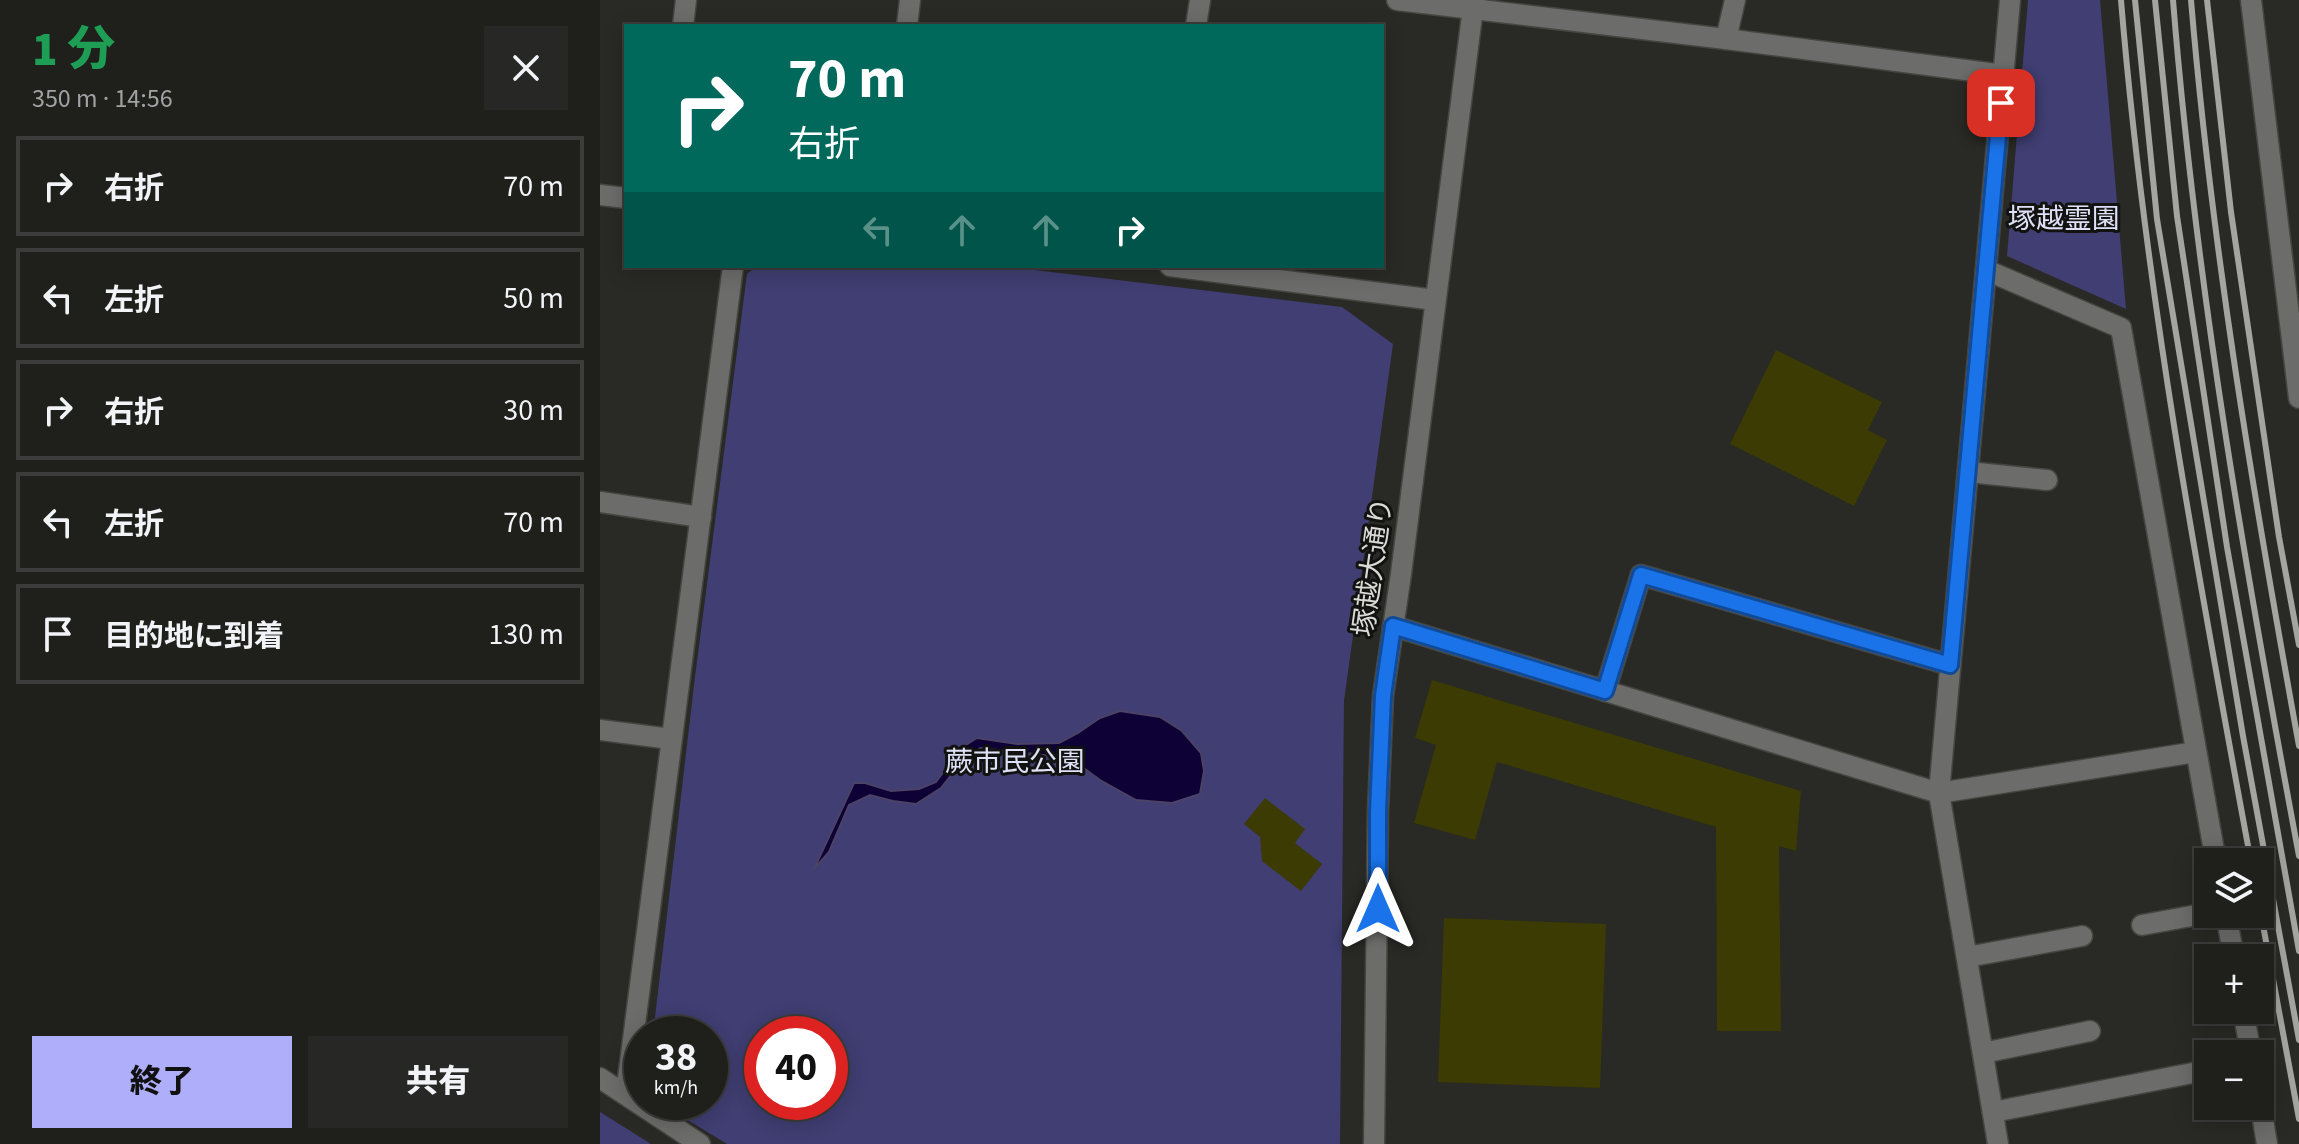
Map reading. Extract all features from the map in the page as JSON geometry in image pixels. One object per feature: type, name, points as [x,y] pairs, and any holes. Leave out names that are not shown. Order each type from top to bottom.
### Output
[{"type":"street","points":[[683,24],[686,0]]},
{"type":"street","points":[[907,24],[910,0]]},
{"type":"street","points":[[1196,24],[1200,0]]},
{"type":"street","points":[[1397,0],[1473,5],[2004,75]]},
{"type":"street","points":[[1726,39],[1735,0]]},
{"type":"street","points":[[1998,1144],[1939,793],[2010,0]]},
{"type":"street","points":[[2251,0],[2298,386]]},
{"type":"street","name":"塚越大通り","points":[[1374,1144],[1378,811],[1383,696],[1473,5]]},
{"type":"street","points":[[600,195],[624,198]]},
{"type":"street","points":[[636,1016],[733,268]]},
{"type":"street","points":[[1186,268],[1435,300]]},
{"type":"street","points":[[1986,270],[2121,328],[2213,848]]},
{"type":"street","points":[[1968,472],[2047,480]]},
{"type":"street","points":[[600,502],[701,517]]},
{"type":"street","points":[[1605,691],[1641,575],[1950,665]]},
{"type":"street","points":[[1393,626],[1939,793],[2196,752]]},
{"type":"street","points":[[600,730],[671,739]]},
{"type":"street","points":[[2142,925],[2194,916]]},
{"type":"street","points":[[1967,957],[2082,936]]},
{"type":"street","points":[[1983,1053],[2090,1031]]},
{"type":"street","points":[[1993,1112],[2194,1073]]},
{"type":"street","points":[[600,1078],[624,1093]]},
{"type":"street","points":[[664,1120],[700,1144]]},
{"type":"street","points":[[2263,1120],[2267,1144]]},
{"type":"green space","name":"塚越霊園","points":[[2028,0],[2100,0],[2126,309],[2007,256]]},
{"type":"green space","name":"蕨市民公園","points":[[754,268],[1018,268],[1342,307],[1393,344],[1344,701],[1340,1144],[727,1144],[688,1120],[728,1120],[728,1016],[655,1016],[747,274]]},
{"type":"green space","points":[[600,1112],[651,1144],[600,1144]]},
{"type":"shaded area","points":[[1120,711],[1160,717],[1182,731],[1201,753],[1204,771],[1200,794],[1172,803],[1136,800],[1100,780],[1070,758],[980,748],[959,765],[941,788],[916,804],[870,795],[849,805],[829,852],[814,869],[854,783],[891,791],[919,789],[936,782],[961,748],[977,738],[1017,744],[1059,743],[1100,718]]},
{"type":"building","points":[[1776,350],[1882,402],[1868,430],[1887,440],[1854,506],[1730,444]]},
{"type":"building","points":[[1432,680],[1801,791],[1796,851],[1779,846],[1781,1031],[1717,1031],[1716,827],[1497,762],[1475,840],[1414,823],[1436,745],[1415,738]]},
{"type":"building","points":[[1265,798],[1305,829],[1295,843],[1322,864],[1301,891],[1262,861],[1260,837],[1244,824]]},
{"type":"building","points":[[1444,918],[1606,924],[1600,1088],[1438,1082]]},
{"type":"railway","points":[[2121,0],[2144,217],[2175,432],[2248,848]]},
{"type":"railway","points":[[2135,0],[2157,219],[2243,736],[2299,1040]]},
{"type":"railway","points":[[2155,0],[2177,216],[2227,547],[2299,951]]},
{"type":"railway","points":[[2173,0],[2209,322],[2260,643],[2299,856]]},
{"type":"railway","points":[[2191,0],[2210,187],[2236,374],[2299,746]]},
{"type":"railway","points":[[2207,0],[2231,212],[2279,537],[2299,645]]},
{"type":"railway","points":[[2264,928],[2299,1119]]},
{"type":"route","points":[[1378,909],[1383,696],[1393,626],[1605,691],[1641,575],[1950,665],[2001,103]]}]
